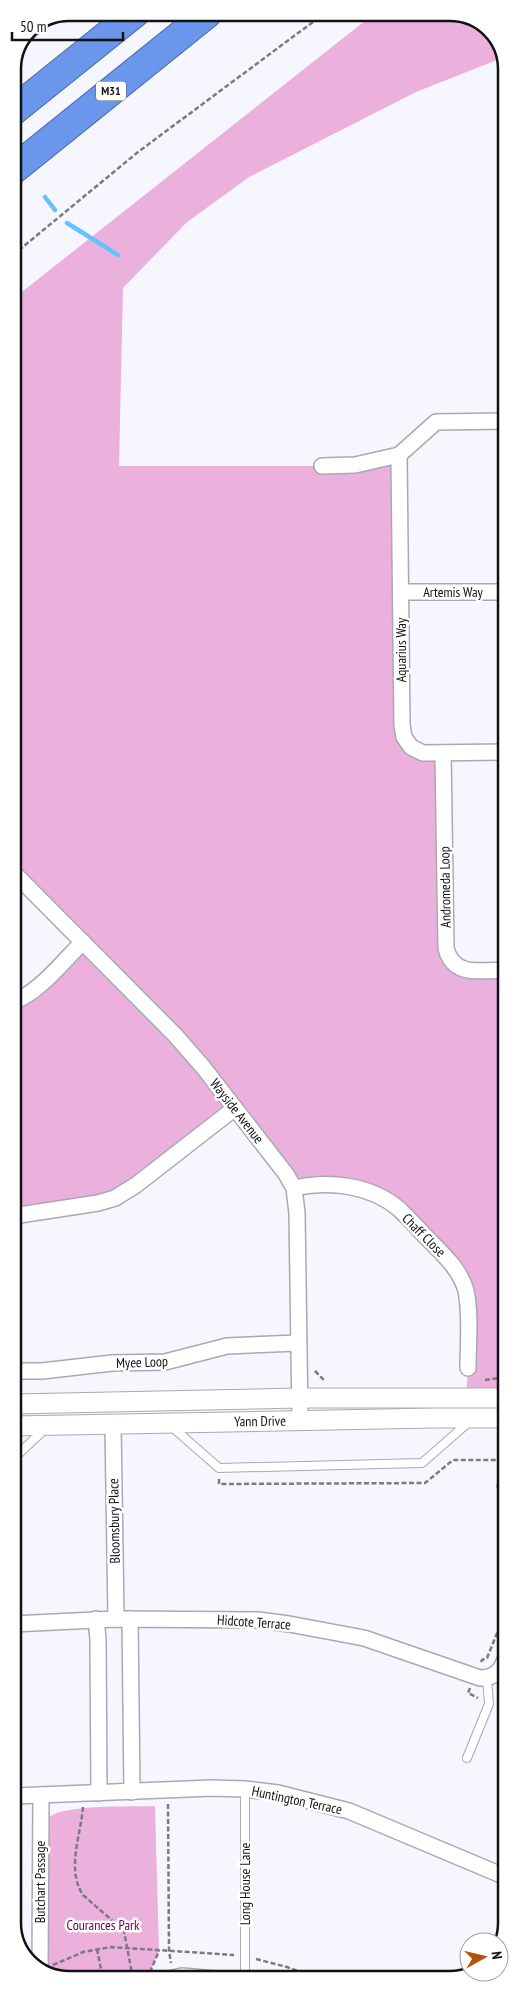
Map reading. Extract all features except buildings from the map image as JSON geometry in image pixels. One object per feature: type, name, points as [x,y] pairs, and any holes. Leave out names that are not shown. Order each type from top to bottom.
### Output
[{"type":"highway","points":[[21,105],[125,21]]},
{"type":"highway","name":"M31","points":[[21,164],[198,21]]},
{"type":"street","points":[[322,466],[355,465],[399,455],[436,422],[498,422]]},
{"type":"street","name":"Aquarius Way","points":[[399,455],[402,725],[404,738],[410,746],[423,753],[498,752]]},
{"type":"street","name":"Artemis Way","points":[[401,592],[498,592]]},
{"type":"street","name":"Andromeda Loop","points":[[443,753],[446,948],[448,958],[453,965],[462,969],[498,970]]},
{"type":"street","name":"Wayside Avenue","points":[[21,880],[175,1035],[235,1108],[286,1174],[294,1188],[297,1213],[300,1420]]},
{"type":"street","points":[[21,998],[37,987],[83,942]]},
{"type":"street","points":[[21,1215],[98,1203],[120,1195],[235,1108]]},
{"type":"street","name":"Chaff Close","points":[[294,1188],[326,1184],[372,1192],[398,1209],[447,1258],[458,1273],[466,1291],[468,1368]]},
{"type":"street","name":"Myee Loop","points":[[21,1371],[42,1371],[112,1363],[165,1362],[227,1346],[298,1343]]},
{"type":"street","name":"Yann Drive","points":[[21,1404],[299,1398],[498,1398]]},
{"type":"street","name":"Yann Drive","points":[[21,1426],[498,1418]]},
{"type":"street","name":"Bloomsbury Place","points":[[113,1424],[132,1792]]},
{"type":"street","name":"Hidcote Terrace","points":[[21,1624],[123,1619],[258,1620],[320,1628],[364,1638],[472,1676],[487,1678]]},
{"type":"street","points":[[96,1620],[98,1639],[99,1793]]},
{"type":"street","points":[[487,1678],[498,1672]]},
{"type":"street","name":"Huntington Terrace","points":[[21,1796],[245,1789],[278,1793],[349,1811],[498,1873]]},
{"type":"street","name":"Butchart Passage","points":[[40,1961],[41,1795]]},
{"type":"lane","points":[[167,1423],[219,1468],[422,1463],[474,1418]]},
{"type":"lane","points":[[21,1452],[50,1425]]},
{"type":"lane","points":[[467,1758],[489,1704],[487,1678]]},
{"type":"lane","name":"Long House Lane","points":[[244,1971],[245,1789]]},
{"type":"path","points":[[21,247],[138,152],[314,21]]},
{"type":"path","points":[[219,1468],[219,1484],[425,1483],[453,1460],[498,1460]]},
{"type":"path","points":[[168,1790],[170,1971]]},
{"type":"path","points":[[83,1793],[76,1862],[79,1888],[83,1895],[121,1927],[127,1947],[131,1971]]},
{"type":"path","points":[[49,1966],[72,1956],[97,1949],[127,1947],[140,1950],[211,1953],[245,1957],[298,1971]]},
{"type":"path","points":[[97,1949],[101,1971]]},
{"type":"path","points":[[151,1971],[159,1951]]},
{"type":"green space","points":[[365,21],[453,21],[468,25],[482,33],[491,45],[497,60],[416,92],[249,177],[186,223],[123,288],[119,466],[322,466],[399,455],[402,725],[411,747],[443,753],[453,965],[498,969],[498,1398],[466,1398],[468,1368],[461,1279],[372,1192],[294,1188],[235,1108],[126,1193],[21,1214],[21,995],[83,942],[21,880],[21,293]]},
{"type":"green space","points":[[52,25],[28,43],[42,29]]},
{"type":"green space","name":"Courances Park","points":[[115,1806],[155,1806],[159,1951],[150,1971],[66,1971],[51,1967],[48,1966],[49,1817],[69,1810]]},
{"type":"waterway","points":[[45,197],[55,210]]},
{"type":"waterway","points":[[67,223],[118,255]]}]
